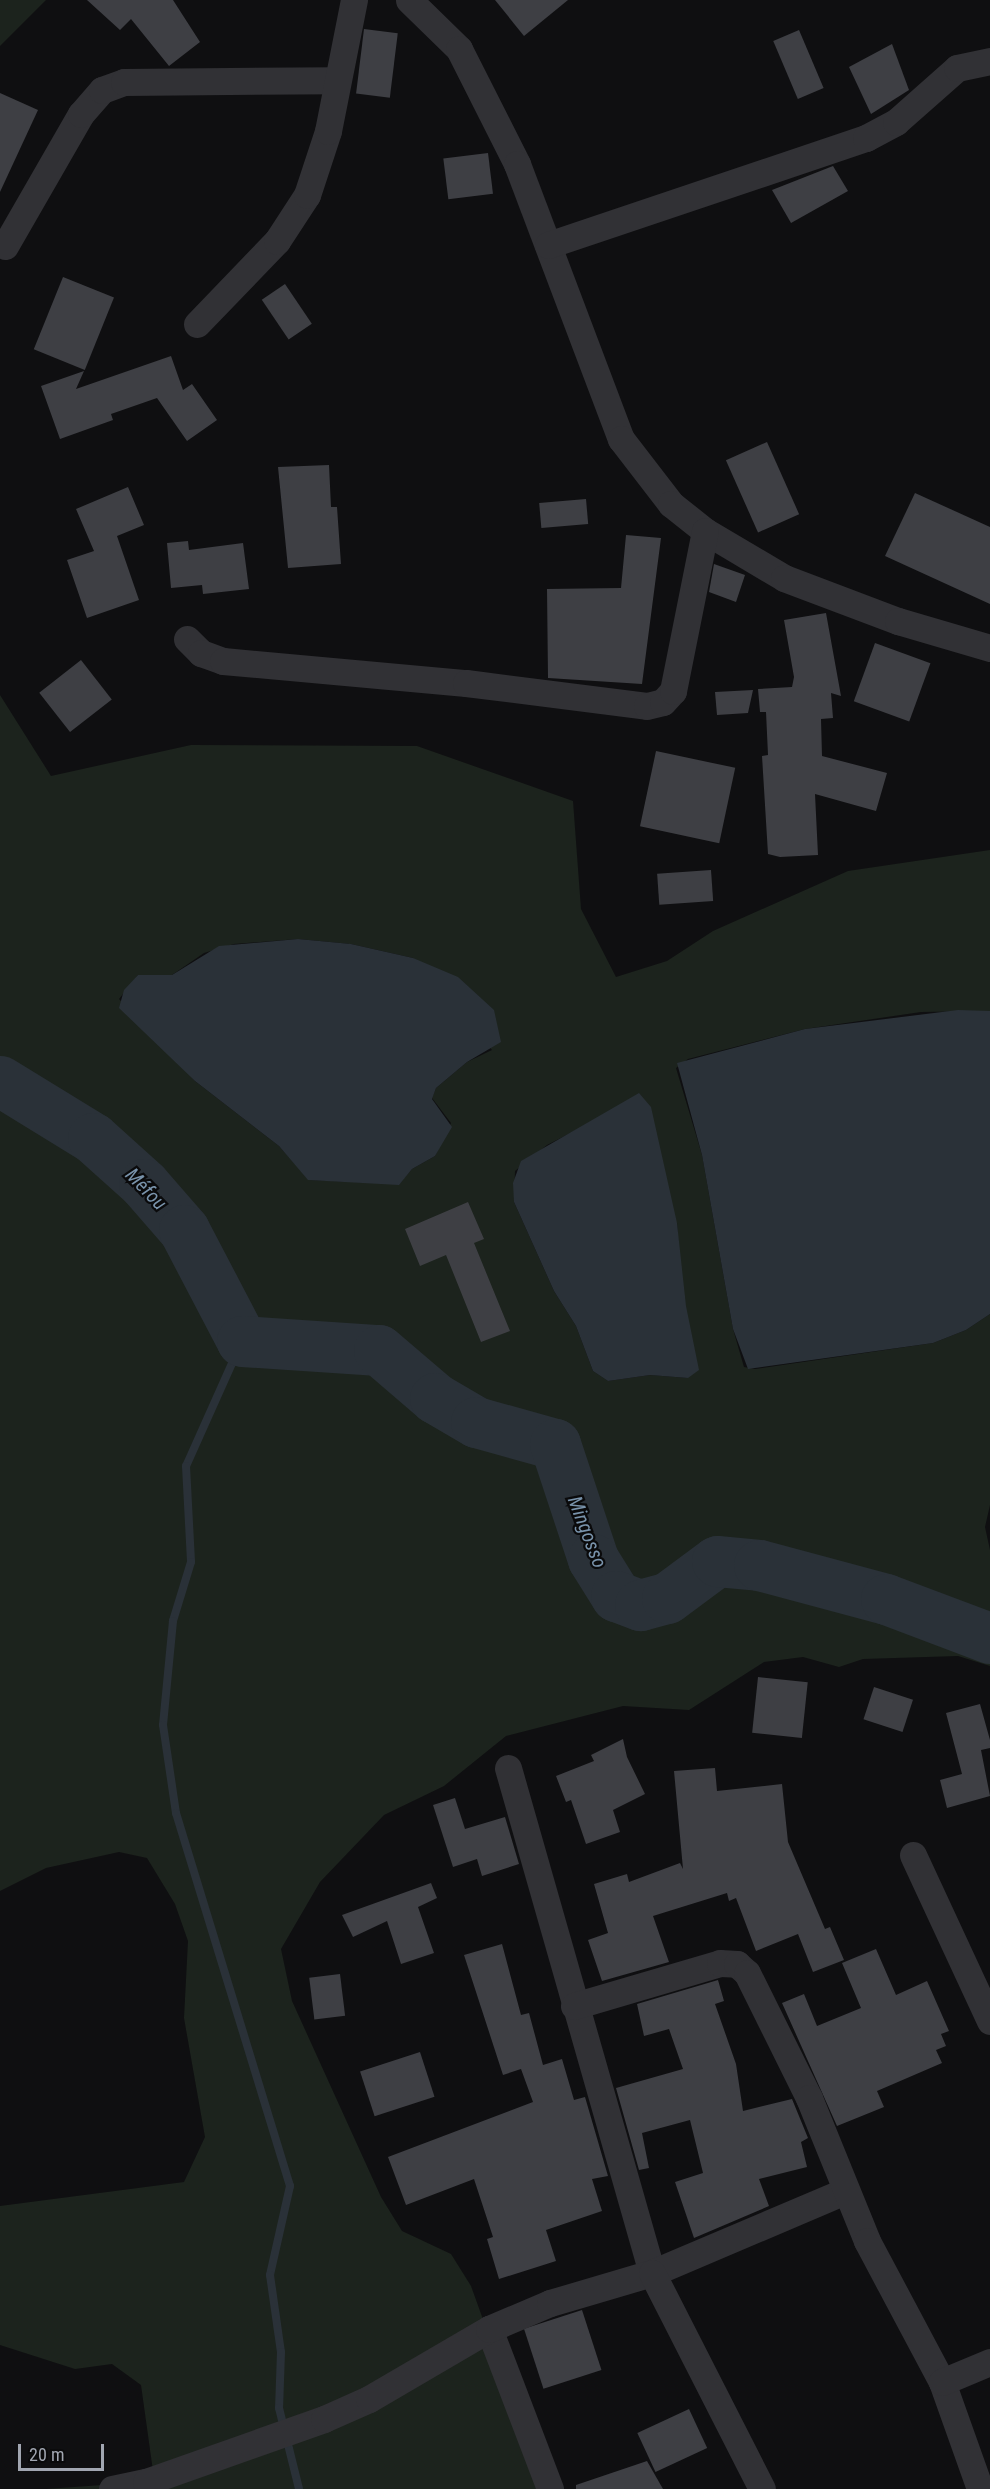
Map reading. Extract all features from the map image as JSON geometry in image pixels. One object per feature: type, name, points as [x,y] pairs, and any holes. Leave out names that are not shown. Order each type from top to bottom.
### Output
[{"type":"street","points":[[197,324],[277,241],[307,195],[328,131],[336,80],[354,0]]},
{"type":"street","points":[[409,0],[459,49],[517,164],[621,439],[671,504],[705,531],[784,578],[898,621],[990,648]]},
{"type":"street","points":[[548,245],[866,138],[896,122],[957,68],[990,61]]},
{"type":"street","points":[[5,246],[81,114],[102,90],[124,82],[336,80]]},
{"type":"street","points":[[188,639],[201,653],[224,661],[466,683],[647,706],[663,702],[673,691],[705,531]]},
{"type":"street","points":[[508,1768],[652,2273],[762,2489]]},
{"type":"street","points":[[913,1855],[990,2021]]},
{"type":"street","points":[[574,2006],[720,1963],[737,1964],[747,1972],[809,2098],[845,2191],[942,2382],[975,2487]]},
{"type":"street","points":[[112,2489],[147,2486],[333,2415],[369,2399],[489,2329],[550,2303],[652,2273],[845,2191]]},
{"type":"street","points":[[489,2329],[550,2489]]},
{"type":"street","points":[[942,2382],[990,2362]]},
{"type":"shaded area","points":[[0,0],[46,0],[0,46]]},
{"type":"shaded area","points":[[0,695],[51,776],[191,745],[417,746],[573,801],[581,909],[616,977],[667,961],[713,931],[848,871],[990,850],[990,1011],[921,1012],[805,1029],[688,1059],[676,1068],[702,1155],[733,1329],[744,1367],[755,1369],[933,1343],[966,1330],[990,1314],[990,1505],[985,1527],[990,1550],[990,1666],[958,1656],[863,1659],[839,1667],[803,1657],[764,1662],[689,1710],[623,1706],[506,1736],[444,1786],[384,1815],[320,1882],[281,1949],[292,2001],[381,2197],[402,2231],[451,2254],[471,2286],[544,2489],[46,2489],[102,2485],[153,2471],[141,2385],[112,2364],[75,2369],[0,2345],[0,2206],[184,2182],[205,2137],[184,2018],[188,1941],[175,1904],[147,1858],[119,1852],[46,1868],[0,1891]],"holes":[[[298,939],[351,944],[413,958],[492,1050],[467,1062],[436,1088],[432,1098],[451,1123],[435,1156],[412,1169],[399,1184],[309,1180],[279,1146],[195,1081],[119,999],[138,975],[172,975],[204,953],[234,944]],[[596,1120],[677,1223],[688,1378],[650,1375],[608,1381],[593,1371],[576,1326],[554,1291],[514,1202],[515,1171],[547,1145]]]},
{"type":"shaded area","points":[[298,939],[351,944],[413,958],[458,977],[494,1010],[501,1042],[467,1062],[436,1088],[432,1099],[452,1127],[435,1156],[412,1169],[399,1185],[308,1180],[279,1146],[195,1081],[119,1008],[124,990],[138,975],[172,975],[219,946]]},
{"type":"shaded area","points":[[958,1010],[990,1011],[990,1314],[966,1330],[933,1343],[748,1369],[733,1329],[702,1155],[677,1063],[805,1029]]},
{"type":"shaded area","points":[[639,1093],[651,1107],[677,1223],[686,1306],[699,1370],[688,1378],[650,1375],[608,1381],[593,1371],[576,1326],[554,1291],[514,1202],[513,1183],[521,1161]]},
{"type":"building","points":[[87,0],[173,0],[200,42],[169,66],[131,19],[120,30]]},
{"type":"building","points":[[495,0],[568,0],[524,36]]},
{"type":"building","points":[[364,29],[398,33],[390,98],[356,94]]},
{"type":"building","points":[[799,30],[824,88],[798,99],[773,41]]},
{"type":"building","points":[[892,44],[909,90],[871,114],[849,67]]},
{"type":"building","points":[[0,93],[38,110],[0,192]]},
{"type":"building","points":[[488,153],[493,194],[448,199],[443,158]]},
{"type":"building","points":[[833,166],[848,191],[791,223],[772,190]]},
{"type":"building","points":[[63,277],[114,298],[85,370],[34,349]]},
{"type":"building","points":[[285,284],[312,324],[289,339],[262,300]]},
{"type":"building","points":[[171,356],[183,390],[192,384],[217,420],[187,441],[157,398],[111,414],[113,420],[60,439],[41,386],[84,371],[76,389]]},
{"type":"building","points":[[767,442],[799,514],[758,532],[726,460]]},
{"type":"building","points":[[329,465],[331,507],[337,507],[341,564],[288,568],[278,467]]},
{"type":"building","points":[[128,487],[144,525],[117,536],[139,600],[87,618],[67,560],[94,551],[76,509]]},
{"type":"building","points":[[915,493],[990,527],[990,604],[885,556]]},
{"type":"building","points":[[586,499],[588,524],[541,528],[539,503]]},
{"type":"building","points":[[626,535],[661,538],[642,684],[548,678],[547,589],[621,588]]},
{"type":"building","points":[[188,541],[189,550],[243,543],[249,589],[203,594],[202,585],[171,588],[167,543]]},
{"type":"building","points":[[714,564],[745,575],[736,602],[709,592]]},
{"type":"building","points":[[826,613],[841,696],[831,693],[833,718],[821,719],[822,756],[887,773],[876,811],[815,794],[818,855],[780,857],[768,854],[762,756],[768,755],[766,712],[760,712],[758,689],[792,687],[794,677],[784,620]]},
{"type":"building","points":[[875,643],[930,663],[909,721],[854,701]]},
{"type":"building","points":[[81,660],[112,699],[70,732],[39,693]]},
{"type":"building","points":[[753,690],[748,713],[717,715],[715,692]]},
{"type":"building","points":[[656,751],[735,768],[719,843],[640,826]]},
{"type":"building","points":[[711,870],[713,901],[659,905],[657,874]]},
{"type":"building","points":[[468,1202],[484,1239],[474,1243],[510,1331],[481,1342],[446,1255],[420,1266],[405,1229]]},
{"type":"building","points":[[758,1677],[808,1682],[802,1738],[752,1733]]},
{"type":"building","points":[[874,1687],[913,1700],[902,1732],[863,1719]]},
{"type":"building","points":[[980,1704],[990,1740],[990,1748],[981,1750],[990,1796],[947,1808],[940,1780],[962,1774],[946,1713]]},
{"type":"building","points":[[623,1739],[627,1757],[645,1794],[613,1810],[620,1832],[586,1844],[571,1800],[566,1802],[556,1776],[594,1761],[591,1755]]},
{"type":"building","points":[[715,1768],[717,1791],[782,1784],[788,1842],[825,1929],[830,1927],[844,1960],[813,1972],[798,1934],[756,1951],[736,1898],[729,1901],[727,1893],[653,1916],[669,1962],[602,1981],[588,1940],[608,1933],[594,1884],[627,1874],[629,1882],[680,1863],[683,1869],[674,1771]]},
{"type":"building","points":[[455,1798],[465,1829],[505,1817],[519,1864],[482,1876],[477,1859],[453,1867],[433,1805]]},
{"type":"building","points":[[431,1883],[437,1898],[418,1907],[434,1953],[401,1964],[387,1921],[353,1937],[342,1915]]},
{"type":"building","points":[[502,1944],[521,2015],[529,2013],[543,2065],[562,2059],[574,2100],[585,2097],[608,2176],[592,2179],[602,2211],[546,2230],[556,2261],[499,2279],[487,2239],[493,2237],[474,2179],[406,2205],[388,2157],[533,2102],[521,2069],[503,2075],[464,1955]]},
{"type":"building","points":[[876,1949],[896,1995],[927,1981],[949,2031],[941,2034],[946,2046],[936,2050],[942,2063],[877,2091],[884,2107],[837,2126],[782,2003],[804,1994],[817,2026],[861,2008],[842,1963]]},
{"type":"building","points":[[340,1974],[345,2016],[314,2019],[309,1978]]},
{"type":"building","points":[[718,1980],[724,2001],[715,2004],[736,2064],[743,2111],[792,2099],[808,2138],[801,2142],[807,2167],[759,2179],[769,2206],[694,2238],[675,2182],[703,2173],[690,2120],[642,2133],[649,2168],[639,2170],[616,2088],[683,2069],[669,2029],[644,2036],[637,2004]]},
{"type":"building","points":[[420,2052],[435,2097],[375,2116],[360,2071]]},
{"type":"building","points":[[582,2310],[601,2370],[543,2389],[524,2329]]},
{"type":"building","points":[[689,2409],[707,2448],[656,2472],[637,2433]]},
{"type":"building","points":[[647,2461],[663,2489],[576,2489],[576,2485]]},
{"type":"waterway","name":"Mingosso","points":[[0,1081],[93,1138],[144,1184],[184,1230],[242,1341],[379,1350],[435,1398],[476,1422],[555,1444],[593,1559],[616,1596],[640,1605],[667,1598],[717,1561],[759,1565],[886,1599],[990,1638]]},
{"type":"waterway","points":[[242,1341],[186,1466],[191,1562],[173,1621],[163,1725],[176,1813],[290,2186],[270,2275],[281,2352],[279,2408],[299,2489]]},
{"type":"water label","name":"Méfou","points":[[146,1189]]}]
